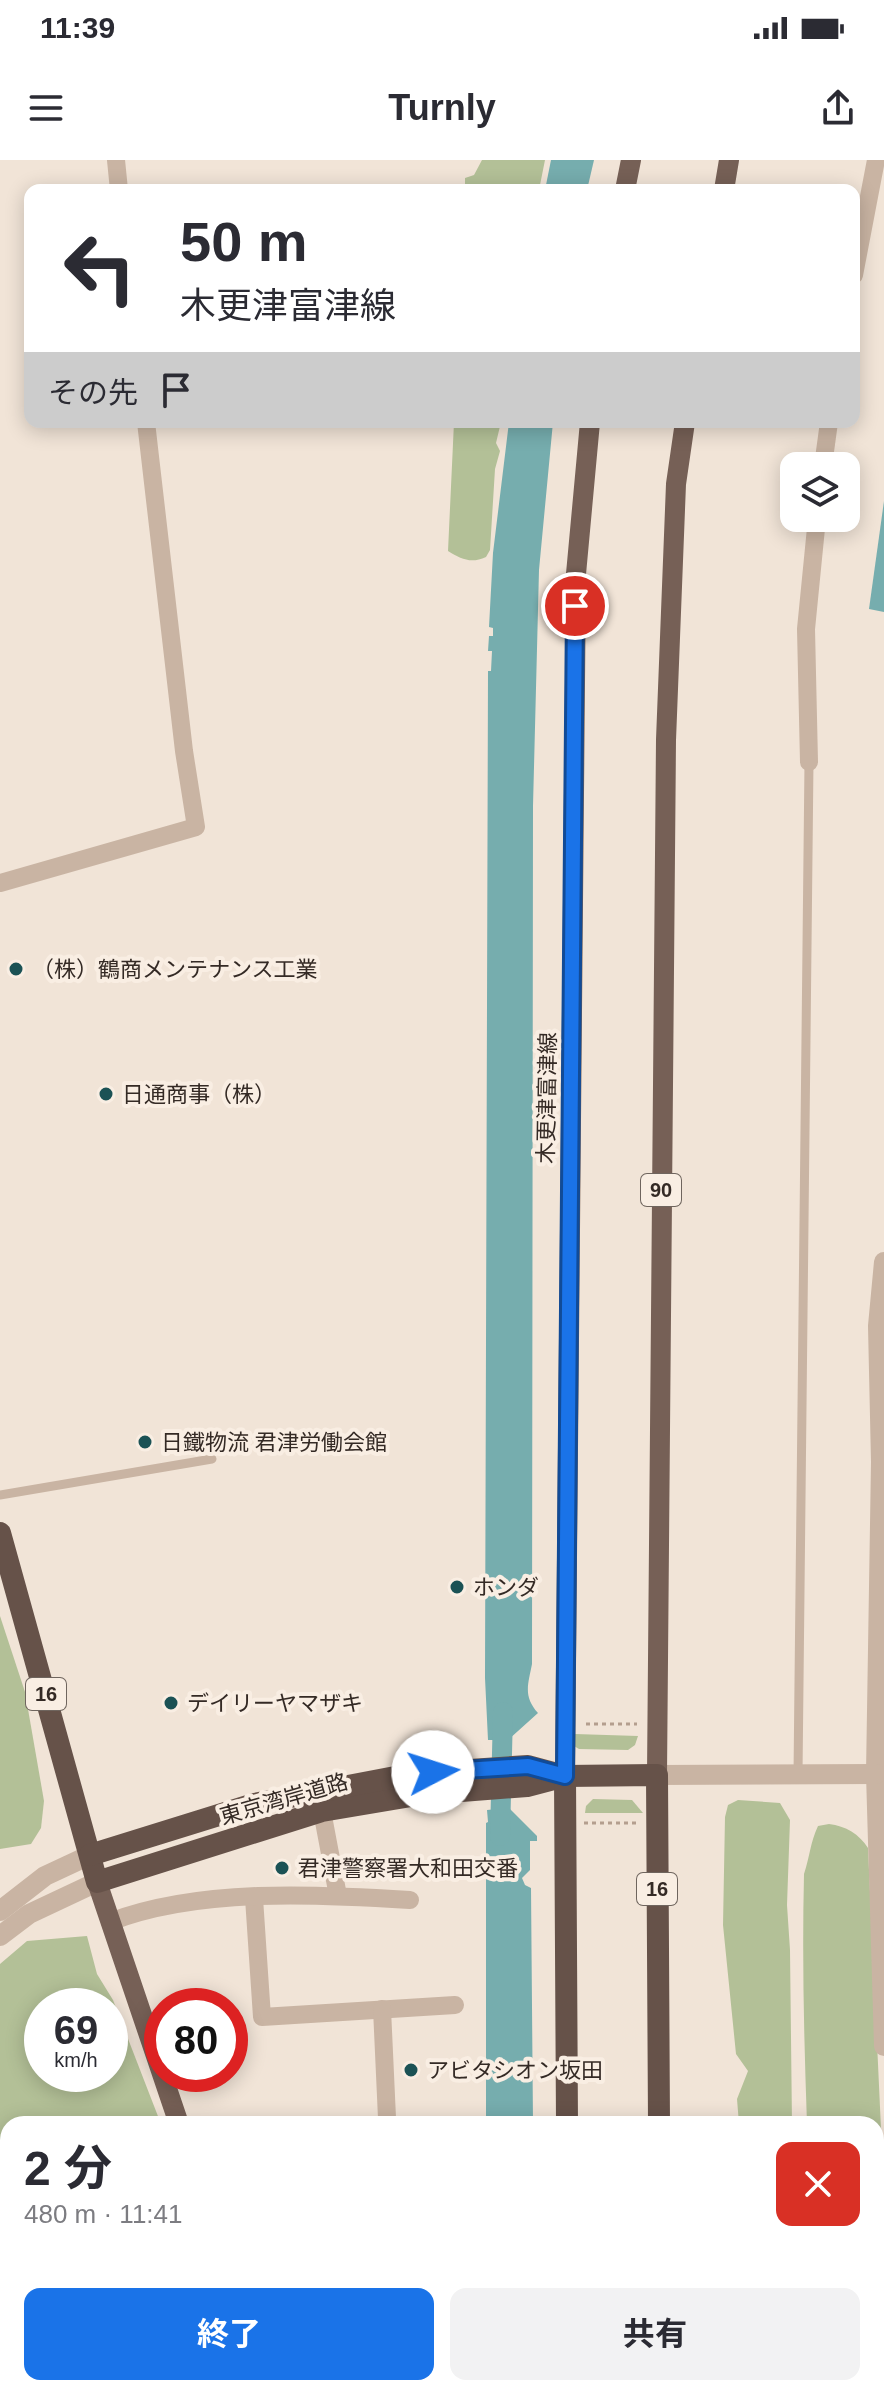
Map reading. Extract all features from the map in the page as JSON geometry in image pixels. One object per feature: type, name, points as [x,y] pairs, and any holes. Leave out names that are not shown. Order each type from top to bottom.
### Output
[{"type":"highway","name":"16","points":[[0,1533],[97,1882]]},
{"type":"highway","name":"東京湾岸道路","points":[[90,1855],[254,1804],[411,1774],[476,1778],[527,1786],[552,1776],[657,1775]]},
{"type":"highway","name":"16","points":[[657,1775],[659,2116]]},
{"type":"highway","points":[[552,1776],[567,2116]]},
{"type":"highway","name":"東京湾岸道路","points":[[97,1882],[322,1811],[476,1778]]},
{"type":"main road","points":[[626,184],[631,160]]},
{"type":"main road","points":[[725,184],[729,160]]},
{"type":"main road","name":"木更津富津線","points":[[552,1776],[576,574],[589,428]]},
{"type":"main road","name":"90","points":[[657,1775],[666,740],[676,484],[684,428]]},
{"type":"main road","points":[[97,1882],[176,2116]]},
{"type":"street","points":[[116,160],[118,184]]},
{"type":"street","points":[[860,244],[876,160]]},
{"type":"street","points":[[0,883],[196,827],[184,751],[147,428]]},
{"type":"street","points":[[825,452],[828,428]]},
{"type":"street","points":[[809,762],[806,629],[816,532]]},
{"type":"street","points":[[884,1262],[878,1326],[881,1462],[876,1774],[884,2046]]},
{"type":"street","points":[[657,1775],[876,1774]]},
{"type":"street","points":[[322,1811],[338,1896]]},
{"type":"street","points":[[0,1911],[45,1876],[90,1855]]},
{"type":"street","points":[[0,1936],[29,1914],[97,1882]]},
{"type":"street","points":[[110,1922],[129,1915],[211,1900],[338,1896],[410,1900]]},
{"type":"street","points":[[254,1898],[262,2017],[455,2005]]},
{"type":"street","points":[[382,2009],[387,2116]]},
{"type":"lane","points":[[798,1775],[809,762]]},
{"type":"lane","points":[[0,1495],[212,1459]]},
{"type":"path","points":[[578,1724],[637,1724]]},
{"type":"path","points":[[584,1823],[647,1823]]},
{"type":"green space","points":[[482,160],[545,160],[540,184],[465,184],[465,178],[474,175]]},
{"type":"green space","points":[[454,428],[500,428],[490,550],[486,557],[476,560],[448,551]]},
{"type":"green space","points":[[0,1616],[25,1692],[44,1801],[41,1828],[31,1844],[0,1849]]},
{"type":"green space","points":[[575,1734],[638,1736],[635,1745],[628,1750],[579,1749],[574,1746]]},
{"type":"green space","points":[[593,1799],[632,1800],[643,1813],[585,1813],[586,1806]]},
{"type":"green space","points":[[738,1800],[780,1803],[790,1820],[787,1905],[792,2116],[738,2116],[737,2099],[748,2071],[736,2054],[723,1925],[725,1817],[728,1805]]},
{"type":"green space","points":[[829,1824],[841,1827],[852,1832],[868,1848],[880,2116],[807,2116],[804,1874],[818,1826]]},
{"type":"green space","points":[[87,1936],[97,1974],[106,1988],[24,1988],[24,2092],[128,2092],[128,2039],[144,2080],[144,2092],[149,2092],[158,2116],[0,2116],[0,1964],[27,1941]]},
{"type":"water","points":[[551,160],[594,160],[588,184],[546,184]]},
{"type":"water","points":[[508,428],[552,428],[539,570],[533,806],[532,1664],[528,1690],[530,1701],[538,1713],[508,1740],[488,1740],[485,1678],[488,671],[491,671],[492,651],[488,651],[489,636],[493,636],[493,628],[489,627],[493,553]]},
{"type":"water","points":[[884,501],[884,612],[869,609]]},
{"type":"water","points":[[509,1808],[537,1836],[537,1841],[530,1841],[530,1870],[522,1878],[525,1885],[531,1888],[533,2116],[486,2116],[487,1810]]},
{"type":"waterway","points":[[500,1836],[503,1712]]},
{"type":"place","name":"（株）鶴商メンテナンス工業","points":[[16,969]]},
{"type":"place","name":"日通商事（株）","points":[[106,1094]]},
{"type":"place","name":"日鐵物流 君津労働会館","points":[[145,1442]]},
{"type":"place","name":"ホンダ","points":[[457,1587]]},
{"type":"place","name":"デイリーヤマザキ","points":[[171,1703]]},
{"type":"place","name":"君津警察署大和田交番","points":[[282,1868]]},
{"type":"place","name":"アビタシオン坂田","points":[[411,2070]]},
{"type":"route","points":[[433,1772],[528,1766],[565,1776],[575,606]]}]
